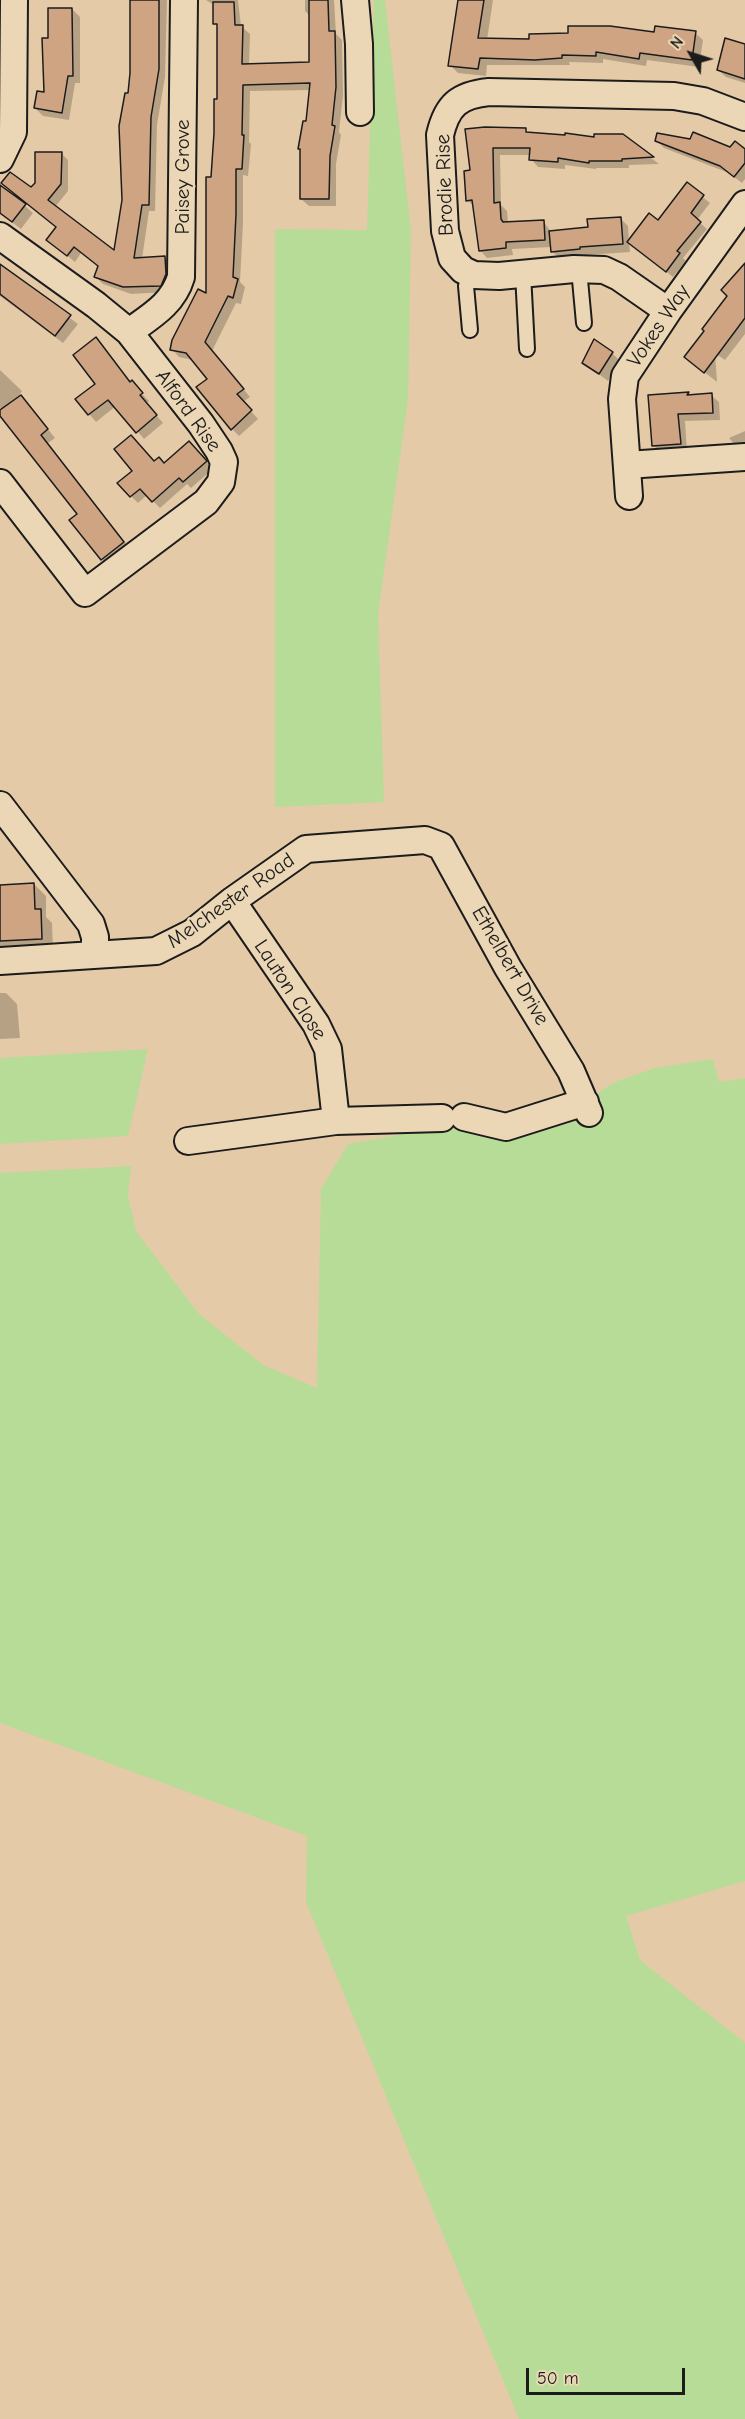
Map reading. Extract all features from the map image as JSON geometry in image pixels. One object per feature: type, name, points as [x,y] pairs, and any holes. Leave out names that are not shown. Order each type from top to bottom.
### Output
[{"type":"street","points":[[0,159],[13,132],[14,0]]},
{"type":"street","name":"Paisey Grove","points":[[129,332],[165,305],[173,296],[181,277],[184,0]]},
{"type":"street","points":[[355,0],[359,44],[360,112]]},
{"type":"street","name":"Brodie Rise","points":[[469,273],[457,265],[448,250],[440,135],[448,113],[462,98],[471,94],[489,92],[658,94],[704,101],[745,117]]},
{"type":"street","name":"Vokes Way","points":[[629,496],[622,386],[630,367],[745,204]]},
{"type":"street","name":"Alford Rise","points":[[0,236],[96,304],[129,332],[210,436],[224,462],[224,473],[216,492],[206,502],[85,593],[0,483]]},
{"type":"street","points":[[469,273],[491,276],[595,268],[611,273],[668,311]]},
{"type":"street","points":[[627,465],[745,457]]},
{"type":"street","points":[[0,804],[92,924],[95,954]]},
{"type":"street","name":"Melchester Road","points":[[0,961],[156,951],[192,933],[232,901],[306,849],[426,840]]},
{"type":"street","name":"Ethelbert Drive","points":[[336,1121],[453,1118],[506,1127],[587,1107],[571,1071],[508,968],[441,846],[426,840]]},
{"type":"street","name":"Lauton Close","points":[[232,901],[316,1024],[328,1049],[336,1121]]},
{"type":"street","points":[[188,1141],[336,1121]]},
{"type":"lane","points":[[579,269],[584,323]]},
{"type":"lane","points":[[469,273],[466,286],[470,330]]},
{"type":"lane","points":[[523,274],[527,349]]},
{"type":"green space","points":[[374,0],[385,0],[411,231],[408,399],[378,614],[384,802],[275,807],[275,229],[367,230]]},
{"type":"green space","points":[[148,1049],[128,1136],[0,1144],[0,1058]]},
{"type":"green space","points":[[713,1059],[719,1082],[745,1078],[745,1881],[626,1916],[640,1960],[745,2043],[745,2419],[519,2419],[306,1902],[307,1836],[0,1723],[0,1173],[131,1166],[128,1196],[136,1231],[199,1314],[263,1365],[317,1388],[321,1189],[348,1144],[512,1115],[569,1112],[615,1082],[655,1068]]},
{"type":"building","points":[[130,0],[159,0],[159,69],[151,117],[149,205],[142,205],[134,258],[165,256],[166,274],[161,286],[123,287],[94,277],[98,266],[74,247],[67,256],[46,240],[56,227],[1,183],[10,172],[31,187],[35,183],[35,152],[62,152],[61,184],[48,200],[114,250],[122,200],[119,126],[125,93],[128,93],[130,73]]},
{"type":"building","points":[[309,0],[328,0],[329,31],[335,31],[336,87],[332,125],[335,126],[330,156],[329,199],[300,199],[300,149],[298,149],[303,121],[306,121],[310,83],[243,85],[242,135],[244,135],[242,169],[236,169],[233,277],[238,279],[233,298],[228,296],[205,342],[244,389],[237,394],[252,410],[231,430],[196,387],[207,379],[186,353],[170,350],[172,340],[198,289],[206,293],[206,177],[211,177],[214,99],[217,99],[217,24],[213,24],[213,2],[234,2],[235,25],[243,25],[242,64],[309,62]]},
{"type":"building","points":[[458,0],[484,0],[478,38],[529,39],[529,34],[568,33],[568,26],[610,26],[654,32],[655,26],[696,31],[692,60],[640,53],[639,59],[596,52],[596,56],[562,55],[562,58],[535,60],[480,58],[478,69],[448,66]]},
{"type":"building","points":[[48,8],[72,8],[73,76],[68,76],[62,113],[34,108],[37,91],[44,92],[42,38],[48,38]]},
{"type":"building","points":[[725,38],[745,44],[745,79],[717,70]]},
{"type":"building","points":[[526,128],[526,132],[565,135],[565,133],[594,137],[594,134],[623,134],[654,157],[622,159],[622,161],[589,161],[589,163],[558,158],[558,162],[529,160],[530,148],[493,148],[494,203],[500,202],[501,219],[503,222],[544,220],[545,240],[506,242],[506,248],[479,251],[472,200],[466,201],[464,171],[470,170],[465,129]]},
{"type":"building","points":[[693,132],[730,147],[735,141],[745,149],[745,163],[734,177],[720,166],[655,141],[657,133],[690,139]]},
{"type":"building","points":[[687,182],[704,195],[691,213],[701,222],[677,251],[680,253],[666,272],[627,242],[649,213],[658,220]]},
{"type":"building","points":[[0,185],[26,204],[12,222],[0,213]]},
{"type":"building","points":[[621,217],[623,244],[551,252],[549,231],[588,227],[587,219]]},
{"type":"building","points":[[745,263],[745,318],[704,373],[684,357],[727,296],[721,290]]},
{"type":"building","points":[[0,264],[71,315],[55,336],[0,294]]},
{"type":"building","points":[[96,337],[130,382],[132,380],[143,393],[140,395],[157,415],[136,433],[108,400],[88,415],[75,399],[95,384],[73,355]]},
{"type":"building","points":[[594,339],[613,352],[599,374],[582,363]]},
{"type":"building","points":[[689,392],[687,395],[712,393],[713,413],[678,414],[681,444],[652,446],[648,395]]},
{"type":"building","points":[[21,395],[48,429],[41,435],[124,542],[101,560],[69,520],[77,514],[0,416],[0,410]]},
{"type":"building","points":[[131,435],[154,461],[159,457],[164,463],[189,441],[207,461],[183,482],[179,478],[152,502],[140,489],[130,497],[117,483],[132,471],[114,449]]},
{"type":"building","points":[[34,883],[35,909],[41,909],[42,939],[0,941],[0,885]]}]
